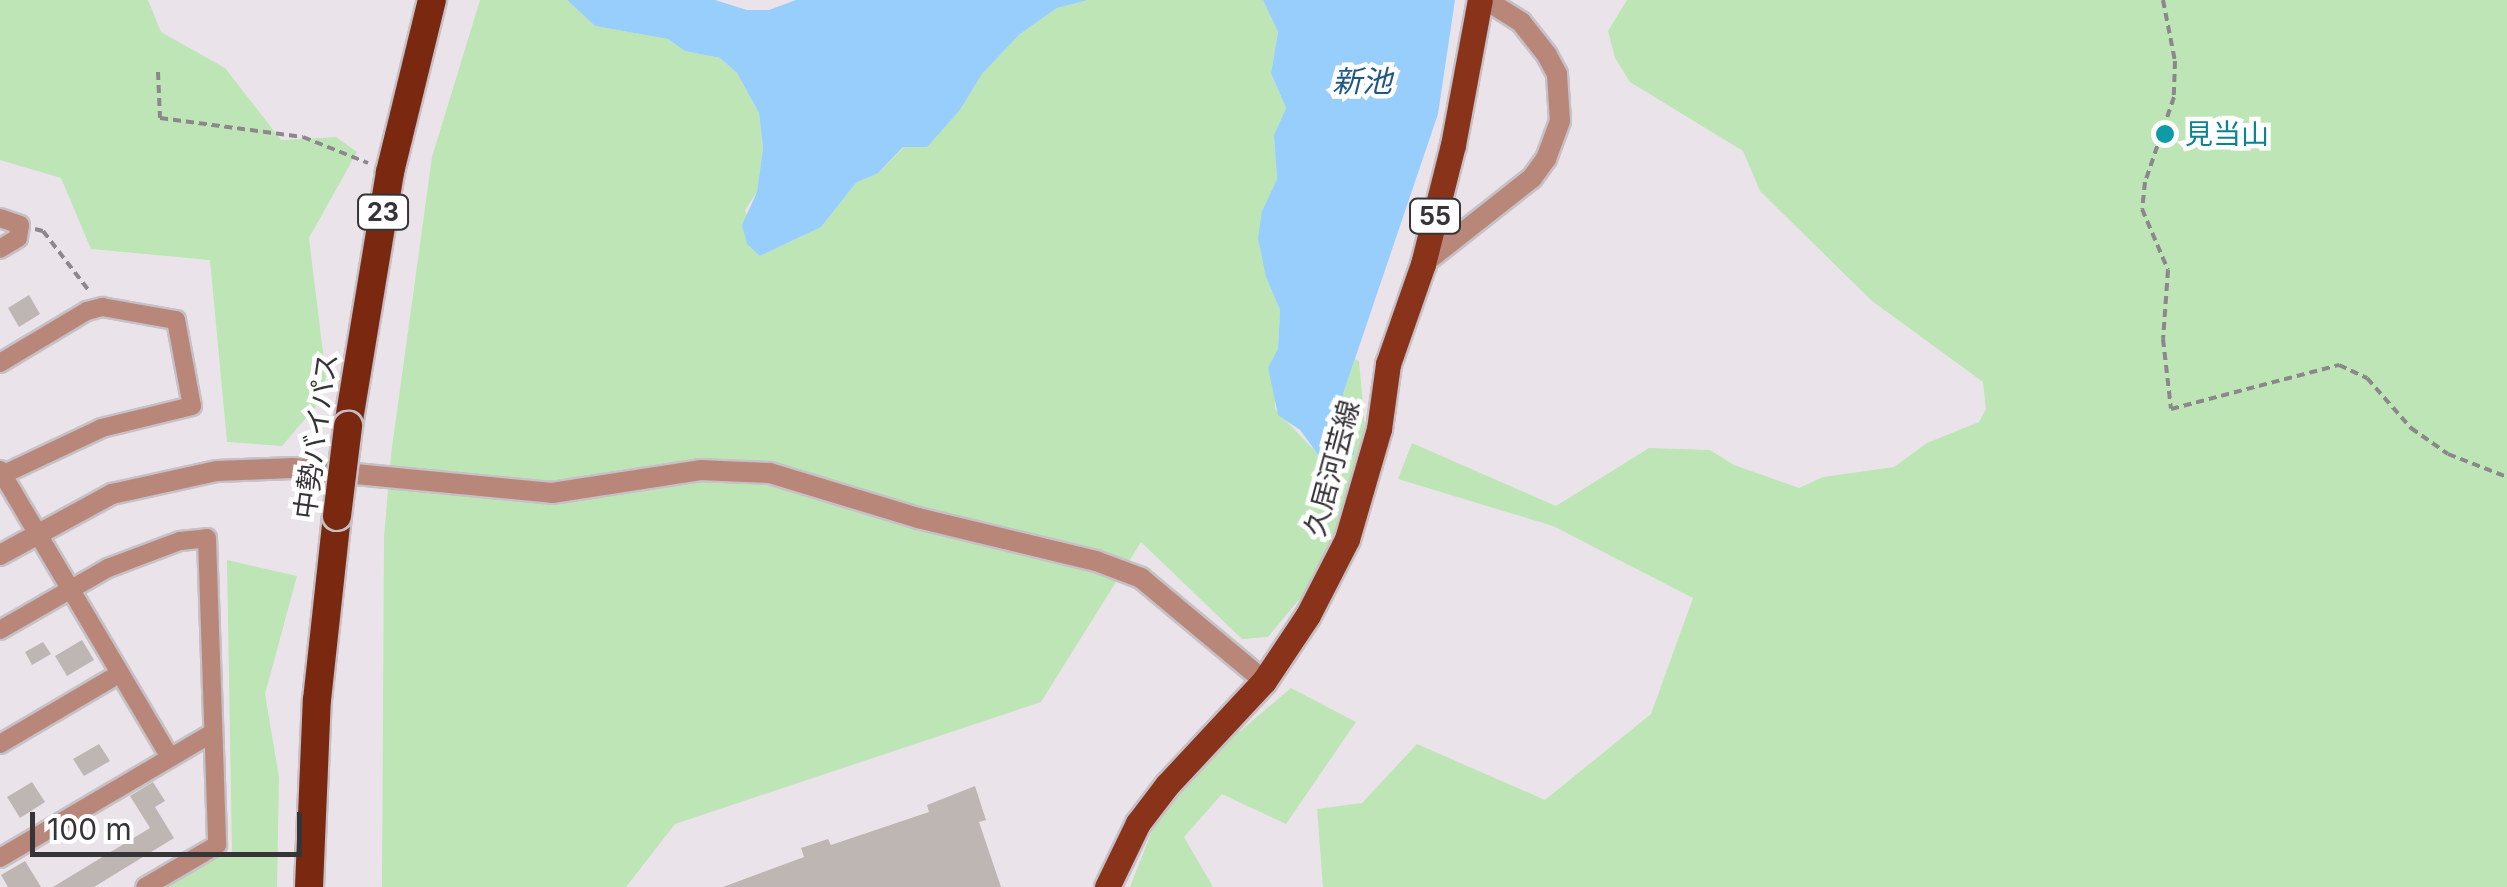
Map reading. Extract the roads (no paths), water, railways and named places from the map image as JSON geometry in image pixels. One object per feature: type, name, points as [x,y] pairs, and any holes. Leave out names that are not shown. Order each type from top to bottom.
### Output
[{"type":"highway","name":"中勢バイパス","points":[[309,887],[317,700],[348,426],[390,172],[432,0]]},
{"type":"main road","name":"久居河芸線","points":[[1108,887],[1112,869],[1148,810],[1264,681],[1308,615],[1347,538],[1379,429],[1388,364],[1423,264],[1453,146],[1483,0]]},
{"type":"street","points":[[1423,264],[1532,178],[1546,159],[1560,120],[1557,74],[1547,55],[1521,22],[1483,0]]},
{"type":"street","points":[[0,218],[20,225],[18,238],[0,249]]},
{"type":"street","points":[[0,363],[98,308],[176,320],[192,406],[102,428],[1,473],[170,758]]},
{"type":"street","points":[[0,554],[112,494],[143,484],[244,469],[293,468],[552,493],[700,470],[770,473],[918,518],[1096,561],[1142,578],[1264,681]]},
{"type":"street","points":[[0,630],[69,588],[144,553],[207,538],[217,845],[145,887]]},
{"type":"street","points":[[0,744],[120,674]]},
{"type":"street","points":[[0,858],[212,733]]},
{"type":"water","points":[[567,0],[715,0],[747,10],[769,10],[796,0],[1088,0],[1057,8],[1020,34],[982,74],[960,110],[927,147],[903,147],[878,173],[856,183],[821,227],[760,256],[747,244],[742,225],[757,192],[763,148],[759,113],[737,73],[720,58],[685,51],[668,39],[595,26]]},
{"type":"water","name":"新池","points":[[1263,0],[1455,0],[1438,114],[1343,394],[1354,424],[1354,454],[1344,462],[1320,457],[1300,430],[1278,415],[1268,367],[1278,349],[1280,310],[1266,277],[1258,238],[1262,211],[1277,179],[1274,135],[1286,108],[1271,73],[1278,32]]},
{"type":"place","name":"見当山","points":[[2165,134]]}]
